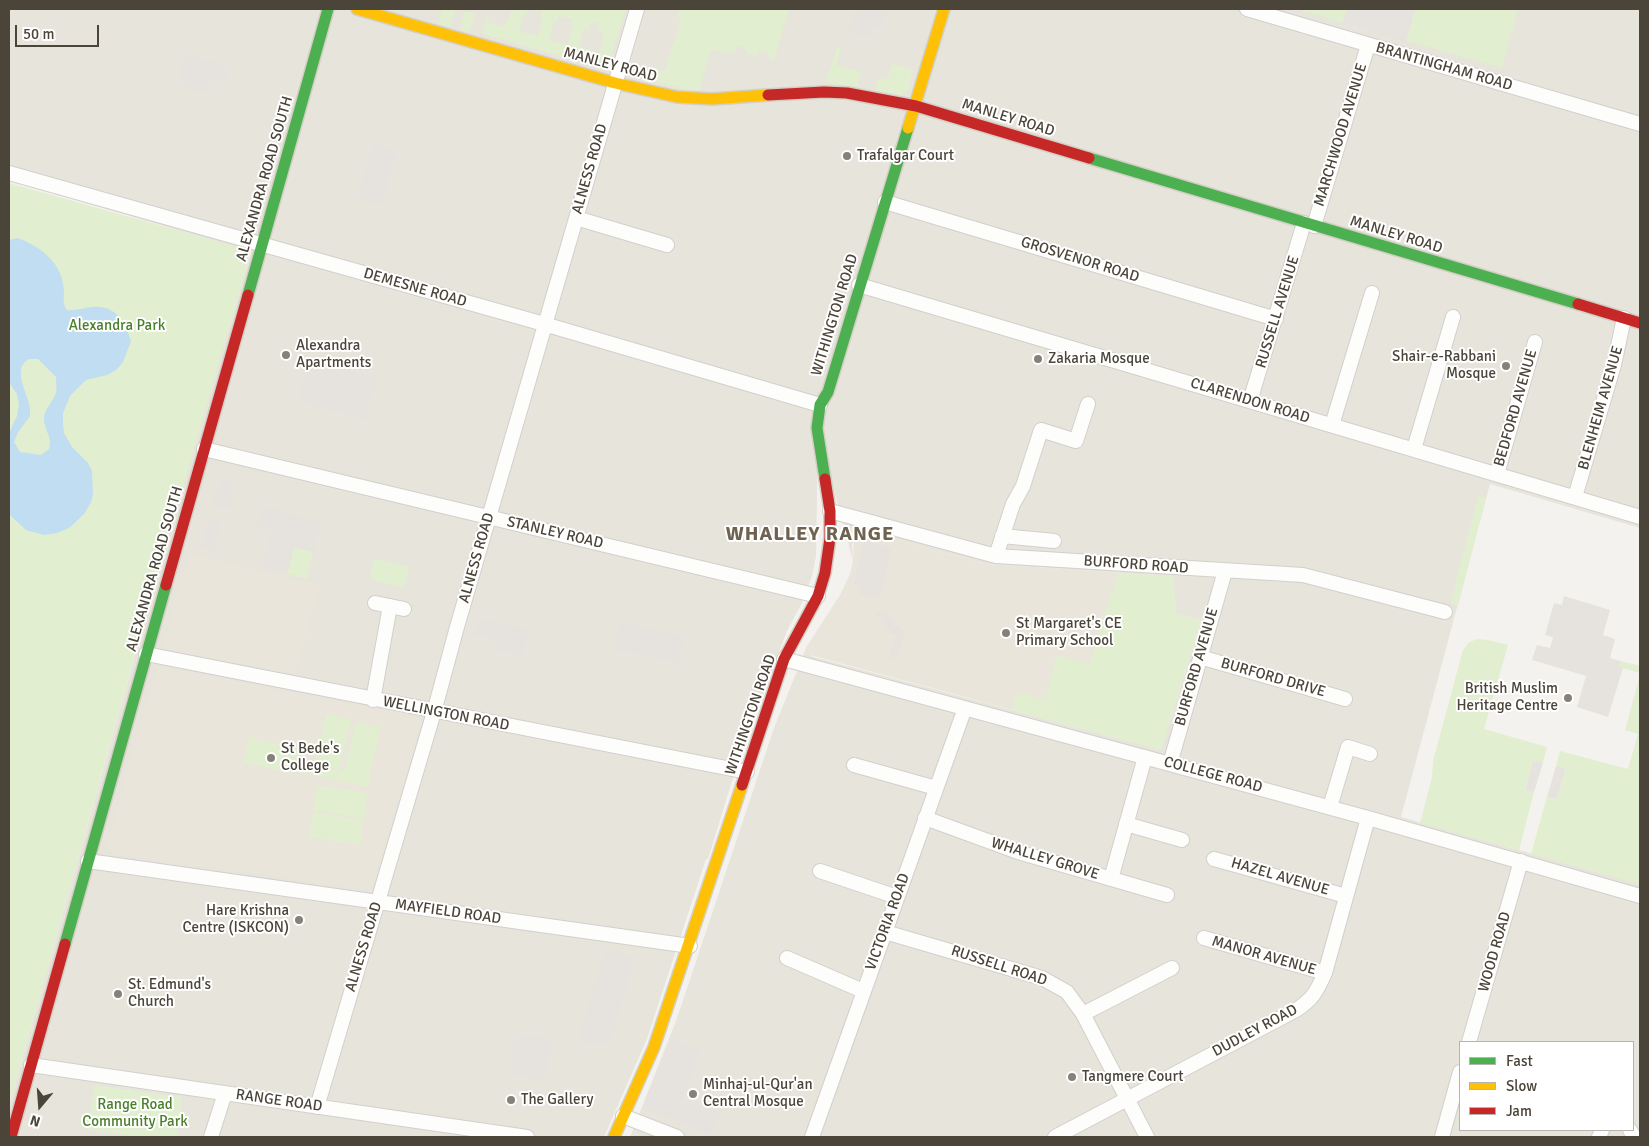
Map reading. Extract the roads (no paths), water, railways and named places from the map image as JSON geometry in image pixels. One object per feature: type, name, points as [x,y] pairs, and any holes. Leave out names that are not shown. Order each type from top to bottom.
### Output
[{"type":"street","name":"ALEXANDRA ROAD SOUTH","points":[[10,1137],[328,9]]},
{"type":"street","name":"MANLEY ROAD","points":[[357,9],[615,83],[677,97],[712,99],[824,92],[847,93],[916,106],[1640,323]]},
{"type":"street","name":"ALNESS ROAD","points":[[317,1107],[434,712],[544,324],[637,9]]},
{"type":"street","name":"WITHINGTON ROAD","points":[[614,1137],[654,1047],[690,946],[784,658],[818,596],[825,573],[830,538],[830,511],[817,428],[820,405],[828,392],[944,9]]},
{"type":"street","name":"BRANTINGHAM ROAD","points":[[1248,9],[1640,124]]},
{"type":"street","name":"MARCHWOOD AVENUE","points":[[1309,224],[1368,44]]},
{"type":"street","name":"DEMESNE ROAD","points":[[9,173],[544,324],[820,405]]},
{"type":"street","name":"GROSVENOR ROAD","points":[[885,202],[1276,319]]},
{"type":"street","points":[[576,218],[667,245]]},
{"type":"street","name":"RUSSELL AVENUE","points":[[1250,401],[1309,224]]},
{"type":"street","name":"CLARENDON ROAD","points":[[859,285],[1640,516]]},
{"type":"street","points":[[1332,425],[1372,293]]},
{"type":"street","points":[[1414,450],[1453,317]]},
{"type":"street","name":"BLENHEIM AVENUE","points":[[1575,497],[1614,365],[1624,318]]},
{"type":"street","name":"BEDFORD AVENUE","points":[[1497,474],[1535,342]]},
{"type":"street","points":[[996,556],[1013,504],[1023,486],[1041,430],[1076,441],[1088,404]]},
{"type":"street","name":"STANLEY ROAD","points":[[204,449],[818,596]]},
{"type":"street","name":"BURFORD ROAD","points":[[830,511],[996,556],[1303,575],[1445,612]]},
{"type":"street","points":[[1002,536],[1054,541]]},
{"type":"street","name":"BURFORD AVENUE","points":[[1170,764],[1225,571]]},
{"type":"street","points":[[375,604],[404,609]]},
{"type":"street","points":[[374,700],[390,606]]},
{"type":"street","name":"WELLINGTON ROAD","points":[[146,654],[747,772]]},
{"type":"street","name":"BURFORD DRIVE","points":[[1200,657],[1345,699]]},
{"type":"street","name":"COLLEGE ROAD","points":[[784,658],[1330,807],[1640,896]]},
{"type":"street","name":"VICTORIA ROAD","points":[[812,1137],[965,708]]},
{"type":"street","points":[[1330,807],[1348,748],[1370,754]]},
{"type":"street","points":[[1111,879],[1145,757]]},
{"type":"street","points":[[854,764],[936,788]]},
{"type":"street","name":"WHALLEY GROVE","points":[[925,818],[1018,852],[1167,895]]},
{"type":"street","name":"DUDLEY ROAD","points":[[1055,1137],[1310,1001],[1325,973],[1368,818]]},
{"type":"street","points":[[1126,824],[1182,840]]},
{"type":"street","name":"HAZEL AVENUE","points":[[1214,859],[1346,896]]},
{"type":"street","name":"MAYFIELD ROAD","points":[[88,861],[690,946]]},
{"type":"street","name":"WOOD ROAD","points":[[1469,1041],[1521,861]]},
{"type":"street","points":[[820,871],[897,897]]},
{"type":"street","name":"RUSSELL ROAD","points":[[885,932],[1042,978],[1067,992],[1083,1014],[1147,1137]]},
{"type":"street","name":"MANOR AVENUE","points":[[1204,938],[1325,973]]},
{"type":"street","points":[[787,958],[863,991]]},
{"type":"street","points":[[1083,1014],[1172,968]]},
{"type":"street","name":"RANGE ROAD","points":[[31,1065],[527,1137]]},
{"type":"street","points":[[1439,1135],[1459,1075]]},
{"type":"street","points":[[211,1137],[225,1094]]},
{"type":"street","points":[[624,1116],[677,1137]]},
{"type":"water","points":[[18,238],[50,258],[60,273],[63,282],[64,303],[67,310],[92,307],[107,309],[122,321],[131,341],[123,362],[116,370],[107,375],[86,380],[70,396],[63,413],[64,433],[72,447],[88,463],[92,471],[93,494],[84,514],[69,528],[57,533],[44,535],[26,530],[9,514],[9,433],[17,416],[19,405],[17,394],[9,382],[9,240]],"holes":[[[29,359],[38,359],[56,377],[56,393],[44,415],[44,423],[50,445],[49,449],[41,455],[20,452],[14,442],[18,432],[30,416],[21,368]]]},
{"type":"place","name":"Trafalgar Court","points":[[847,156]]},
{"type":"place","name":"Alexandra Apartments","points":[[286,355]]},
{"type":"place","name":"Zakaria Mosque","points":[[1038,359]]},
{"type":"place","name":"Shair-e-Rabbani Mosque","points":[[1506,366]]},
{"type":"place","name":"St Margaret's CE Primary School","points":[[1006,633]]},
{"type":"place","name":"British Muslim Heritage Centre","points":[[1568,698]]},
{"type":"place","name":"St Bede's College","points":[[271,758]]},
{"type":"place","name":"Hare Krishna Centre (ISKCON)","points":[[299,920]]},
{"type":"place","name":"St. Edmund's Church","points":[[118,994]]},
{"type":"place","name":"Tangmere Court","points":[[1072,1077]]},
{"type":"place","name":"Minhaj-ul-Qur'an Central Mosque","points":[[693,1094]]},
{"type":"place","name":"The Gallery","points":[[511,1100]]},
{"type":"district","name":"WHALLEY RANGE","points":[[810,535]]},
{"type":"park label","name":"Alexandra Park","points":[[117,326]]},
{"type":"park label","name":"Range Road Community Park","points":[[135,1114]]}]
